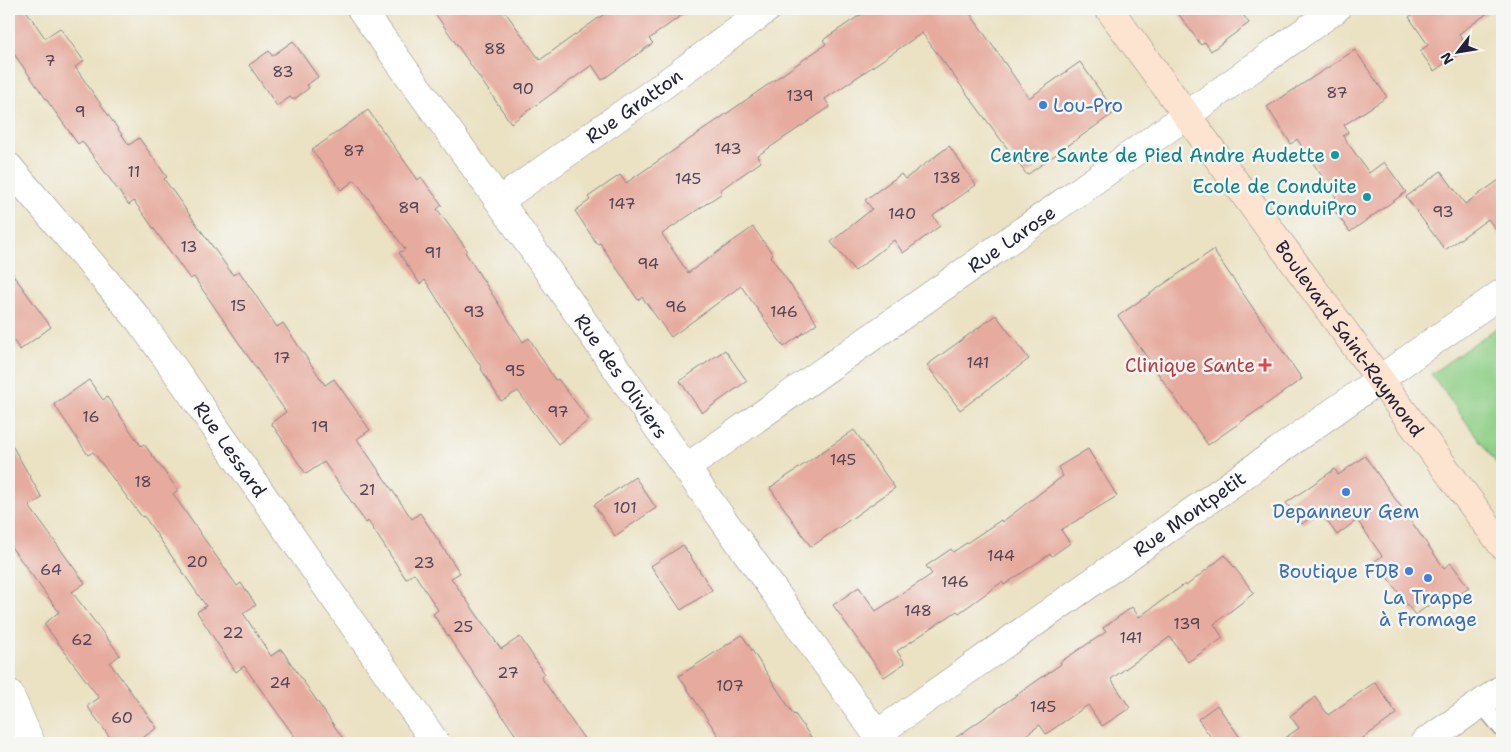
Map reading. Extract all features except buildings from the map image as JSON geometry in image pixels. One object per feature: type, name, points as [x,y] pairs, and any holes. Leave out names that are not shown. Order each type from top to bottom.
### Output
[{"type":"main road","name":"Boulevard Saint-Raymond","points":[[1109,9],[1502,545]]},
{"type":"street","name":"Rue des Oliviers","points":[[362,9],[880,739]]},
{"type":"street","name":"Rue Gratton","points":[[499,201],[658,89],[767,9]]},
{"type":"street","name":"Rue Larose","points":[[686,468],[1336,9]]},
{"type":"street","name":"Rue Lessard","points":[[9,167],[144,328],[436,743]]},
{"type":"street","name":"Rue Montpetit","points":[[880,739],[1502,293]]},
{"type":"street","points":[[9,693],[31,743]]},
{"type":"street","points":[[1424,743],[1492,696]]},
{"type":"lane","points":[[1492,696],[1502,729]]},
{"type":"green space","points":[[1502,324],[1502,471],[1431,374]]},
{"type":"place","name":"Lou-Pro","points":[[1043,105]]},
{"type":"place","name":"Centre Sante de Pied Andre Audette","points":[[1335,155]]},
{"type":"place","name":"Ecole de Conduite ConduiPro","points":[[1367,197]]},
{"type":"place","name":"Clinique Sante","points":[[1265,365]]},
{"type":"place","name":"Depanneur Gem","points":[[1346,492]]},
{"type":"place","name":"Boutique FDB","points":[[1409,571]]},
{"type":"place","name":"La Trappe à Fromage","points":[[1428,578]]}]
